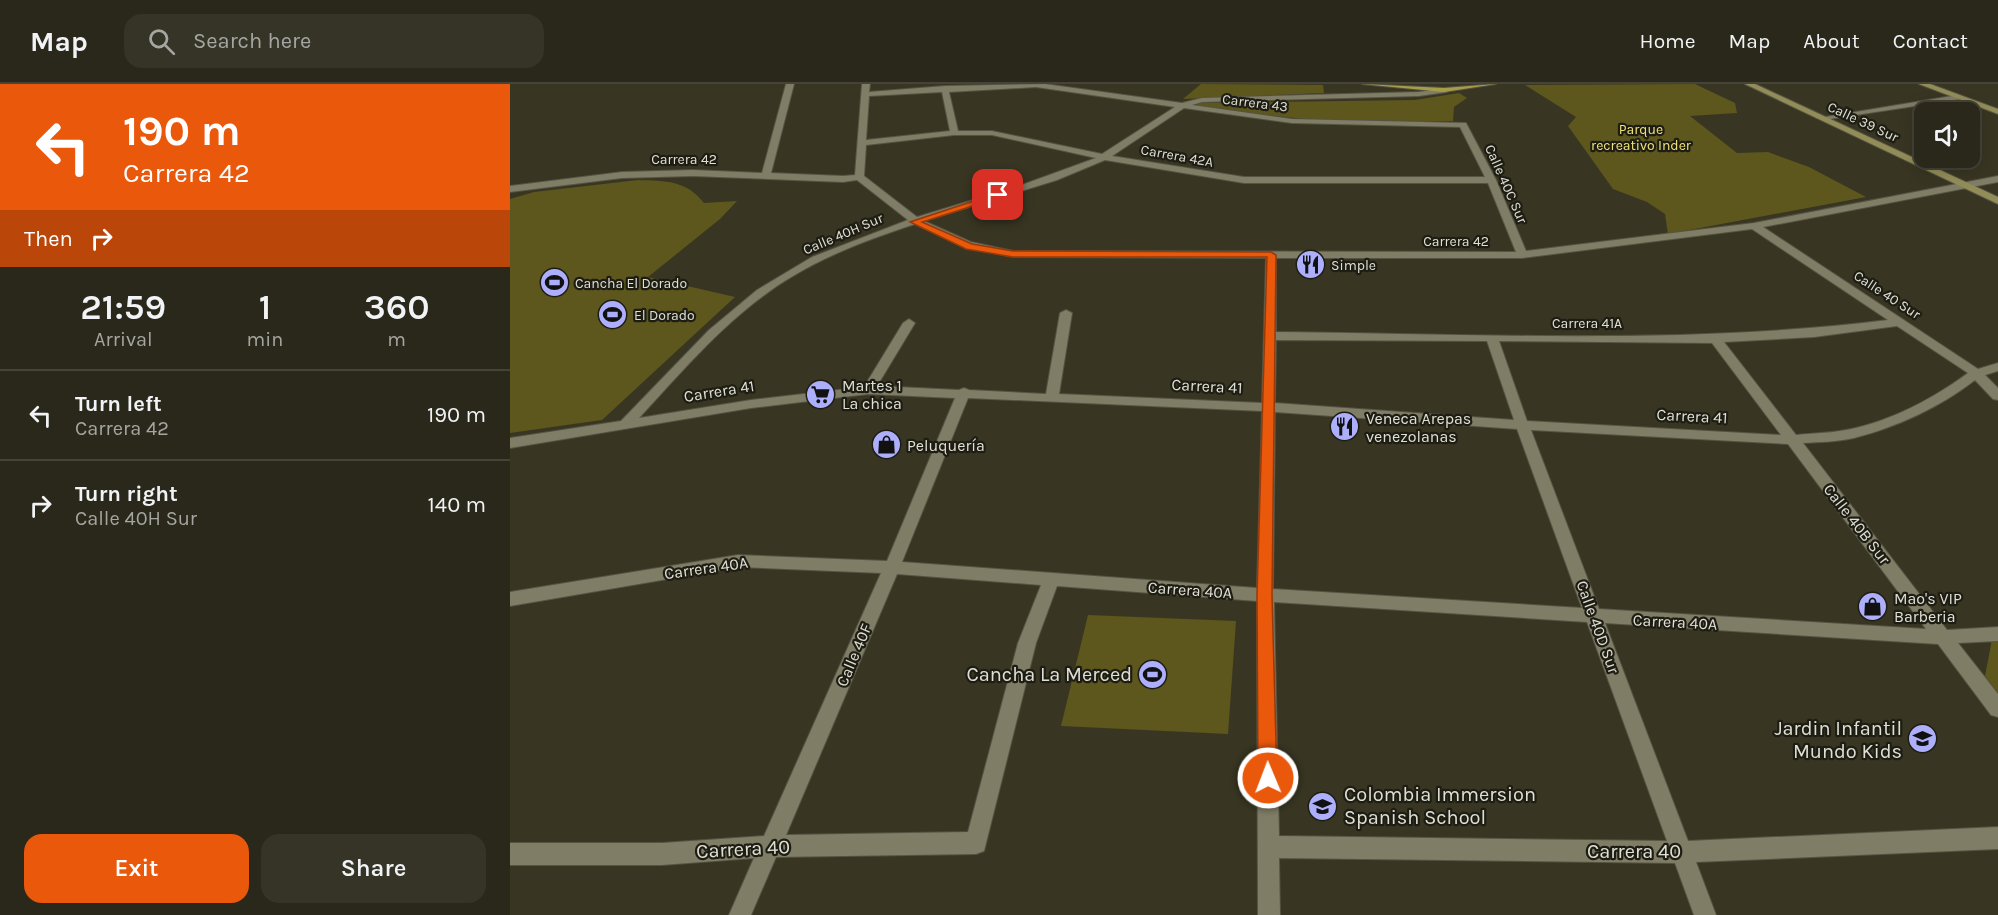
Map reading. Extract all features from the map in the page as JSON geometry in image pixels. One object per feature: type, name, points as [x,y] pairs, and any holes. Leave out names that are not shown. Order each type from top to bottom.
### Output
[{"type":"main road","points":[[1366,84],[1444,90],[1492,84]]},
{"type":"street","points":[[766,176],[790,84]]},
{"type":"street","points":[[866,84],[859,177],[914,222]]},
{"type":"street","points":[[1437,84],[1444,90]]},
{"type":"street","name":"Calle 39 Sur","points":[[1749,84],[1998,201]]},
{"type":"street","points":[[1923,84],[1998,112]]},
{"type":"street","name":"Carrera 43","points":[[865,94],[945,88],[1056,87],[1179,107],[1316,123],[1463,125]]},
{"type":"street","points":[[945,88],[954,133]]},
{"type":"street","points":[[1179,107],[1202,100],[1419,94],[1444,90]]},
{"type":"street","points":[[1823,118],[1958,97]]},
{"type":"street","name":"Calle 40H Sur","points":[[625,425],[718,326],[778,281],[816,259],[914,222],[1066,173],[1105,157],[1179,107]]},
{"type":"street","name":"Calle 40C Sur","points":[[1463,125],[1491,180],[1522,255]]},
{"type":"street","name":"Carrera 42A","points":[[861,143],[954,133],[992,133],[1105,157],[1244,180],[1491,180]]},
{"type":"street","name":"Carrera 42","points":[[510,191],[622,175],[693,173],[843,179],[859,177]]},
{"type":"street","name":"Carrera 42","points":[[914,222],[969,247],[1013,254],[1522,255],[1754,226],[1998,179]]},
{"type":"street","name":"Calle 40 Sur","points":[[1754,226],[1976,373],[1998,396]]},
{"type":"street","points":[[1269,915],[1265,595],[1271,255]]},
{"type":"street","points":[[1052,397],[1066,313]]},
{"type":"street","name":"Carrera 41A","points":[[1270,336],[1715,339],[1814,333],[1902,322]]},
{"type":"street","points":[[868,390],[909,323]]},
{"type":"street","name":"Calle 40D Sur","points":[[1492,338],[1522,425],[1705,915]]},
{"type":"street","name":"Calle 40B Sur","points":[[1715,339],[1998,709]]},
{"type":"street","name":"Carrera 41","points":[[510,443],[751,404],[868,390],[1267,407],[1522,425],[1791,440],[1851,434],[1878,426],[1943,398],[1976,373],[1998,368]]},
{"type":"street","name":"Calle 40F","points":[[740,915],[892,567],[964,393]]},
{"type":"street","name":"Carrera 40A","points":[[510,599],[738,561],[892,567],[1595,617],[1945,637]]},
{"type":"street","name":"Carrera 40","points":[[510,855],[662,854],[771,846],[976,843],[1027,643],[1051,579]]},
{"type":"street","points":[[1945,637],[1998,634]]},
{"type":"street","name":"Carrera 40","points":[[1269,847],[1681,852],[1998,838]]},
{"type":"green space","points":[[1201,84],[1323,85],[1324,93],[1183,99]]},
{"type":"green space","name":"Parque recreativo Inder","points":[[1695,84],[1735,103],[1737,113],[1690,116],[1737,153],[1768,152],[1809,167],[1866,197],[1668,234],[1665,214],[1647,202],[1613,189],[1568,126],[1576,117],[1525,85]]},
{"type":"green space","points":[[1459,93],[1467,98],[1454,107],[1453,121],[1325,121],[1194,108],[1199,103],[1415,100]]},
{"type":"green space","name":"El Dorado","points":[[638,180],[675,183],[690,190],[704,203],[737,201],[720,219],[648,277],[735,297],[602,420],[510,433],[510,199],[534,192]]},
{"type":"green space","name":"Cancha La Merced","points":[[1088,615],[1236,621],[1228,734],[1061,726]]},
{"type":"green space","points":[[1993,634],[1998,634],[1998,702],[1983,687]]},
{"type":"place","name":"Simple","points":[[1310,265]]},
{"type":"place","name":"Cancha El Dorado","points":[[554,283]]},
{"type":"place","name":"El Dorado","points":[[613,315]]},
{"type":"place","name":"Martes 1 La chica","points":[[821,394]]},
{"type":"place","name":"Veneca Arepas venezolanas","points":[[1345,427]]},
{"type":"place","name":"Peluquería","points":[[886,445]]},
{"type":"place","name":"Mao's VIP Barberia","points":[[1873,607]]},
{"type":"place","name":"Cancha La Merced","points":[[1153,674]]},
{"type":"place","name":"Jardin Infantil Mundo Kids","points":[[1923,739]]},
{"type":"place","name":"Colombia Immersion Spanish School","points":[[1323,806]]},
{"type":"route","points":[[998,195],[914,222],[938,235],[969,247],[1013,254],[1271,255],[1265,595],[1268,778]]}]
